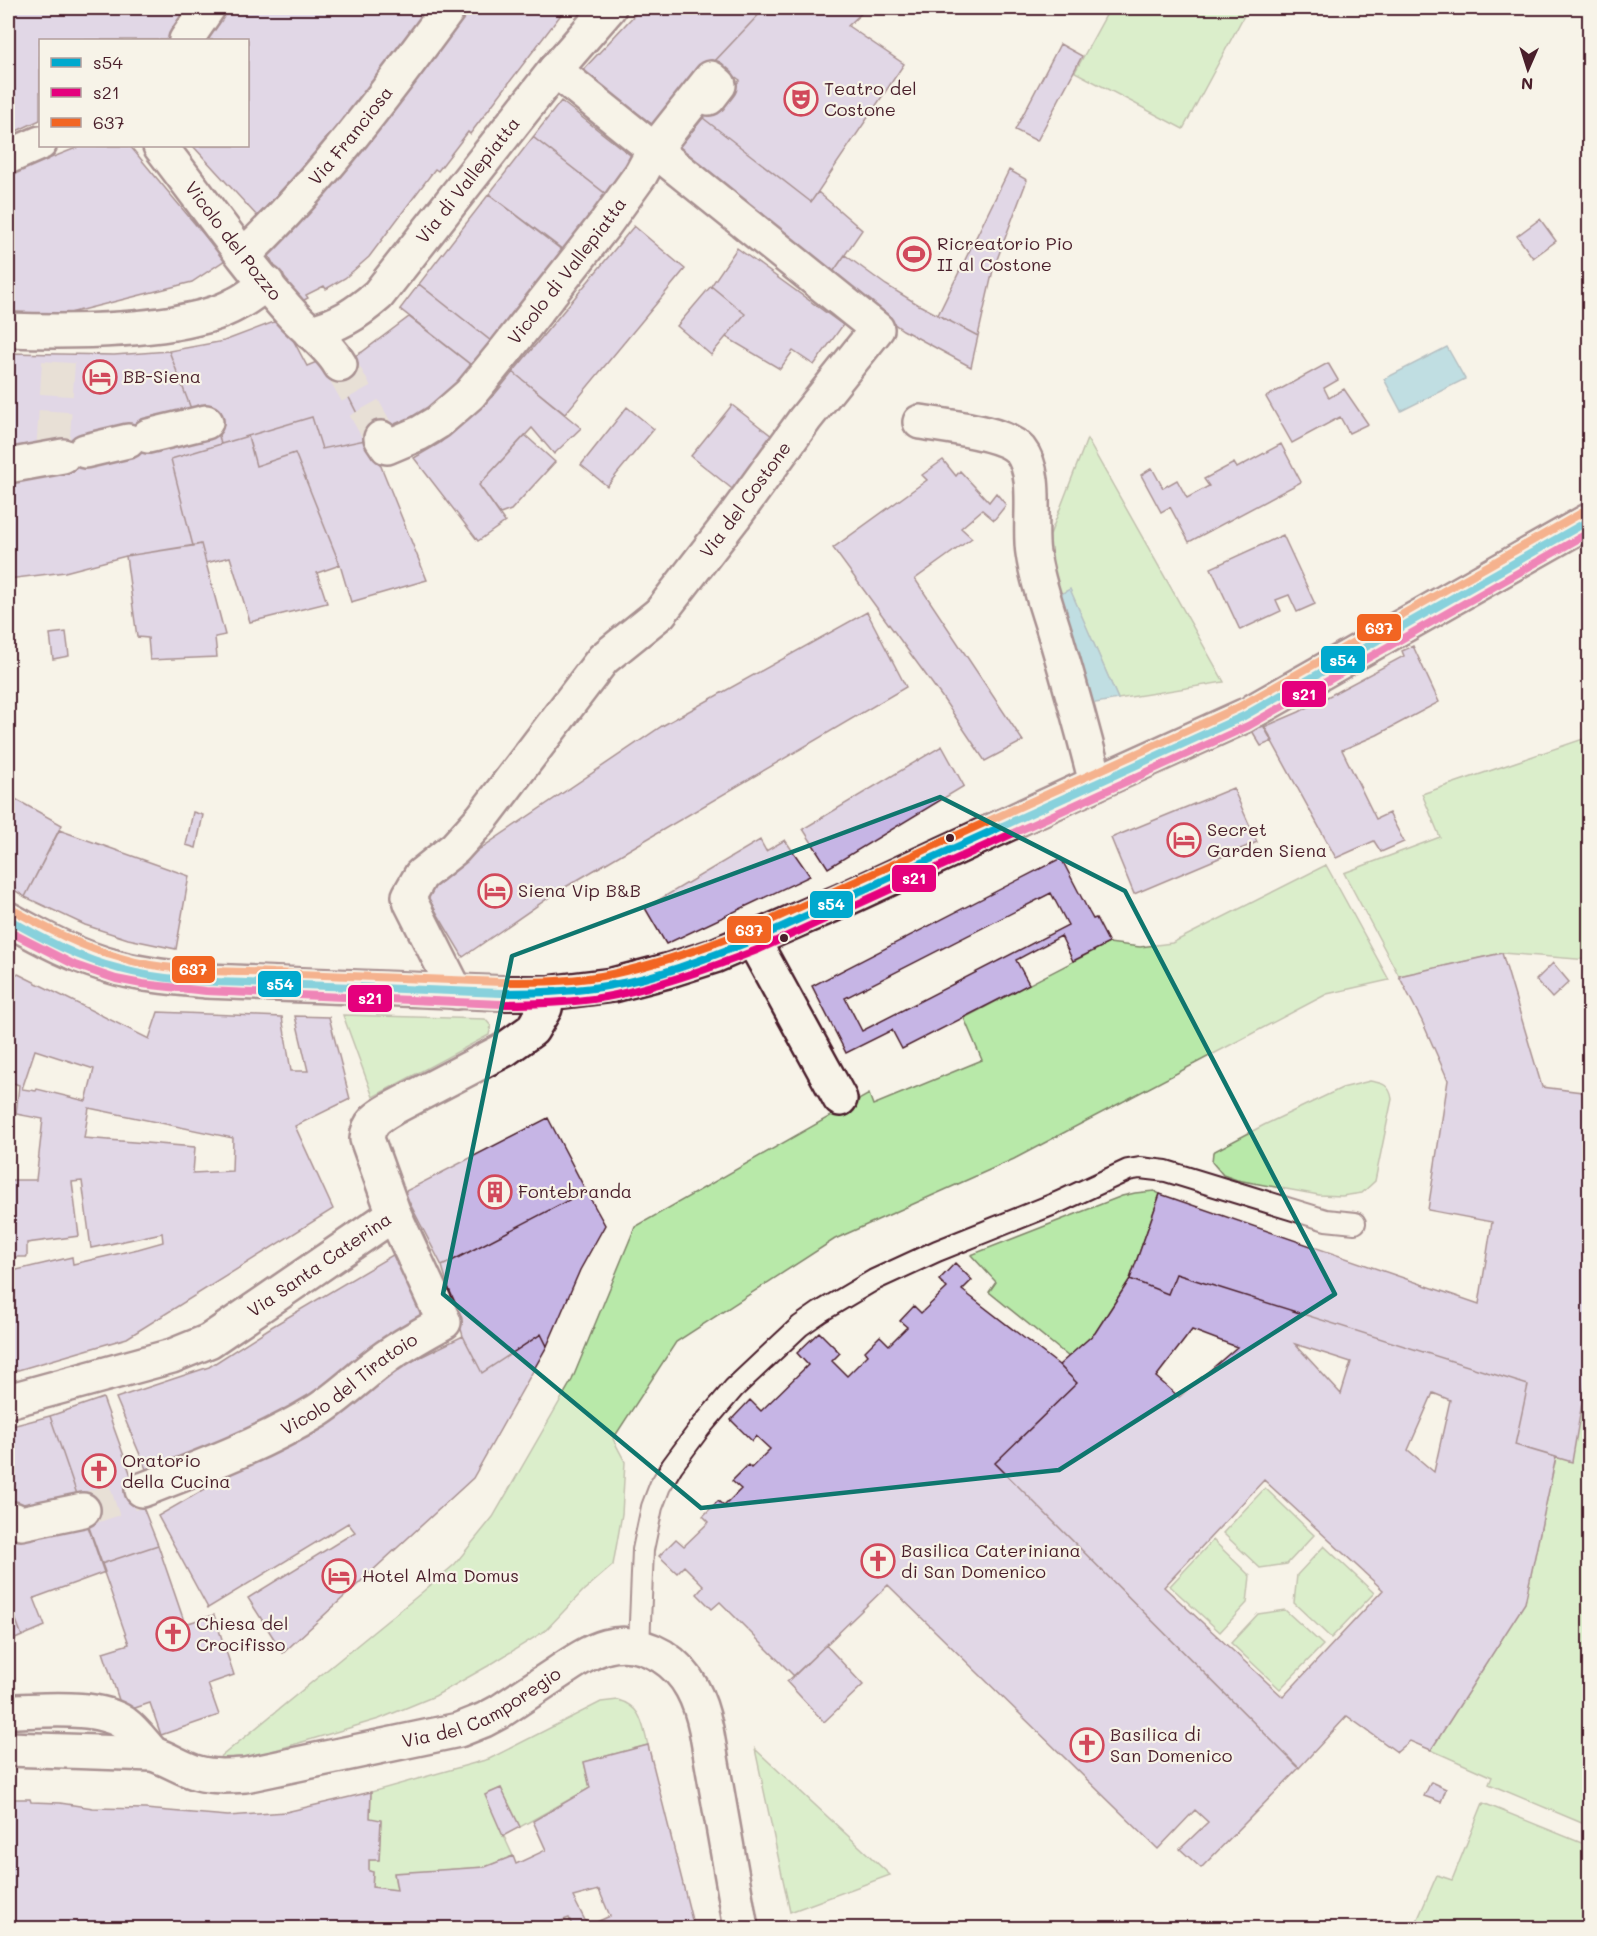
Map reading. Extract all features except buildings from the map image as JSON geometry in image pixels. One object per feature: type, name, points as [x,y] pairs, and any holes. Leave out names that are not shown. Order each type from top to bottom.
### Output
[{"type":"street","points":[[187,39],[208,8]]},
{"type":"street","name":"Via Franciosa","points":[[244,255],[275,226],[386,93],[449,8]]},
{"type":"street","name":"Via di Vallepiatta","points":[[310,332],[330,327],[358,312],[378,295],[555,70],[609,8]]},
{"type":"street","name":"Via del Costone","points":[[456,992],[411,903],[409,896],[414,886],[421,875],[455,848],[482,818],[603,659],[660,614],[734,518],[805,419],[877,329],[555,70]]},
{"type":"street","name":"Vicolo di Vallepiatta","points":[[381,438],[387,447],[420,433],[438,422],[470,394],[605,224],[642,174],[654,150],[711,78],[718,85],[709,98]]},
{"type":"street","points":[[8,157],[39,143]]},
{"type":"street","name":"Vicolo del Pozzo","points":[[161,147],[244,255],[290,312],[310,332]]},
{"type":"street","points":[[8,330],[59,343],[153,326],[216,313],[236,304],[267,283]]},
{"type":"street","points":[[310,332],[331,351],[340,365]]},
{"type":"street","points":[[8,466],[63,452],[138,439],[206,422]]},
{"type":"street","points":[[920,422],[990,435],[1012,444],[1019,449],[1025,459],[1029,469],[1031,493],[1032,553],[1082,724],[1096,783]]},
{"type":"street","points":[[8,919],[78,955],[119,969],[206,981],[456,992],[548,993],[603,986],[667,971],[753,940],[1250,713],[1590,520]]},
{"type":"street","points":[[753,940],[840,1099]]},
{"type":"street","name":"Via Santa Caterina","points":[[8,1401],[172,1356],[208,1341],[394,1214],[367,1139],[367,1130],[371,1123],[393,1108],[504,1050],[531,1030],[545,1008],[548,993]]},
{"type":"street","name":"Vicolo del Tiratoio","points":[[142,1490],[216,1462],[316,1411],[340,1395],[386,1357],[444,1322],[394,1214]]},
{"type":"street","points":[[8,1520],[13,1519],[21,1523],[83,1510]]},
{"type":"street","name":"Via del Camporegio","points":[[8,1749],[153,1754],[196,1772],[218,1776],[245,1775],[444,1734],[472,1726],[492,1716],[587,1653],[622,1644],[639,1646],[656,1653],[677,1668],[691,1685],[700,1705],[741,1929]]},
{"type":"street","points":[[8,1711],[79,1711],[106,1714],[126,1724],[153,1754]]},
{"type":"lane","points":[[639,1646],[643,1550],[652,1506],[660,1486],[700,1428],[734,1388],[800,1326],[841,1298],[929,1254],[1068,1198],[1128,1170],[1140,1168],[1166,1171],[1326,1220],[1355,1223]]},
{"type":"highlighted area","points":[[940,797],[1125,891],[1335,1294],[1059,1470],[701,1508],[443,1294],[512,956]]},
{"type":"green space","points":[[1110,8],[1248,8],[1183,129],[1075,72]]},
{"type":"green space","points":[[1087,439],[1224,682],[1118,699],[1070,590],[1057,596],[1046,545]]},
{"type":"green space","points":[[1589,737],[1589,960],[1502,953],[1399,976],[1344,873],[1440,837],[1422,794]]},
{"type":"green space","points":[[1326,865],[1389,980],[1327,994],[1014,1159],[835,1239],[676,1342],[613,1439],[625,1462],[622,1514],[613,1565],[583,1591],[545,1631],[435,1696],[379,1719],[269,1752],[213,1763],[455,1564],[493,1517],[572,1380],[635,1227],[869,1094],[873,1105],[982,1060],[964,1018],[1109,943],[1140,947],[1172,943]]},
{"type":"green space","points":[[343,1015],[485,1019],[491,1026],[489,1035],[373,1097]]},
{"type":"green space","points":[[1370,1081],[1385,1086],[1390,1091],[1392,1099],[1375,1181],[1362,1193],[1342,1196],[1319,1195],[1237,1180],[1223,1175],[1212,1162],[1213,1152],[1264,1125],[1342,1088]]},
{"type":"green space","points":[[1154,1191],[1160,1194],[1130,1279],[1095,1333],[1069,1357],[989,1292],[996,1282],[971,1255],[1122,1196]]},
{"type":"green space","points":[[1589,1356],[1589,1826],[1489,1784],[1492,1777],[1431,1750],[1525,1603],[1556,1457]]},
{"type":"green space","points":[[1265,1488],[1314,1535],[1287,1564],[1260,1568],[1223,1533]]},
{"type":"green space","points":[[1213,1540],[1250,1576],[1247,1603],[1220,1632],[1170,1586]]},
{"type":"green space","points":[[1324,1546],[1374,1593],[1331,1638],[1294,1603],[1297,1575]]},
{"type":"green space","points":[[1285,1610],[1323,1645],[1280,1689],[1231,1643],[1258,1614]]},
{"type":"green space","points":[[618,1700],[632,1707],[640,1717],[648,1745],[584,1762],[590,1788],[520,1827],[501,1788],[485,1795],[513,1856],[485,1867],[394,1874],[397,1890],[372,1887],[373,1872],[369,1871],[369,1860],[379,1860],[381,1821],[370,1818],[371,1792],[489,1759],[601,1702]]},
{"type":"green space","points":[[755,1749],[890,1875],[790,1912]]},
{"type":"green space","points":[[1483,1803],[1589,1846],[1589,1928],[1414,1928],[1437,1875],[1452,1880]]},
{"type":"water","points":[[1447,347],[1465,379],[1401,411],[1384,379]]},
{"type":"water","points":[[1070,589],[1118,699],[1085,705],[1057,596]]},
{"type":"tunnel","points":[[53,444],[59,355]]},
{"type":"tunnel","points":[[340,365],[381,438]]},
{"type":"tunnel","points":[[83,1510],[137,1492]]},
{"type":"transit line","name":"637","points":[[13,910],[66,937],[107,954],[139,963],[177,968],[501,982],[571,980],[630,970],[681,955],[749,930],[1239,707],[1585,511]]},
{"type":"transit line","name":"s54","points":[[8,919],[48,941],[105,965],[139,974],[179,979],[515,993],[584,989],[648,977],[753,940],[1244,716],[1590,520]]},
{"type":"transit line","name":"s21","points":[[8,931],[75,965],[116,979],[206,991],[501,1004],[573,1001],[634,991],[688,975],[757,950],[1248,726],[1590,532]]},
{"type":"place","name":"Teatro del Costone","points":[[801,99]]},
{"type":"place","name":"Ricreatorio Pio II al Costone","points":[[914,254]]},
{"type":"place","name":"BB-Siena","points":[[100,377]]},
{"type":"place","name":"Secret Garden Siena","points":[[1184,840]]},
{"type":"place","name":"Siena Vip B&B","points":[[495,891]]},
{"type":"place","name":"Fontebranda","points":[[495,1192]]},
{"type":"place","name":"Oratorio della Cucina","points":[[99,1471]]},
{"type":"place","name":"Basilica Cateriniana di San Domenico","points":[[878,1561]]},
{"type":"place","name":"Hotel Alma Domus","points":[[339,1576]]},
{"type":"place","name":"Chiesa del Crocifisso","points":[[173,1634]]},
{"type":"place","name":"Basilica di San Domenico","points":[[1087,1745]]}]
